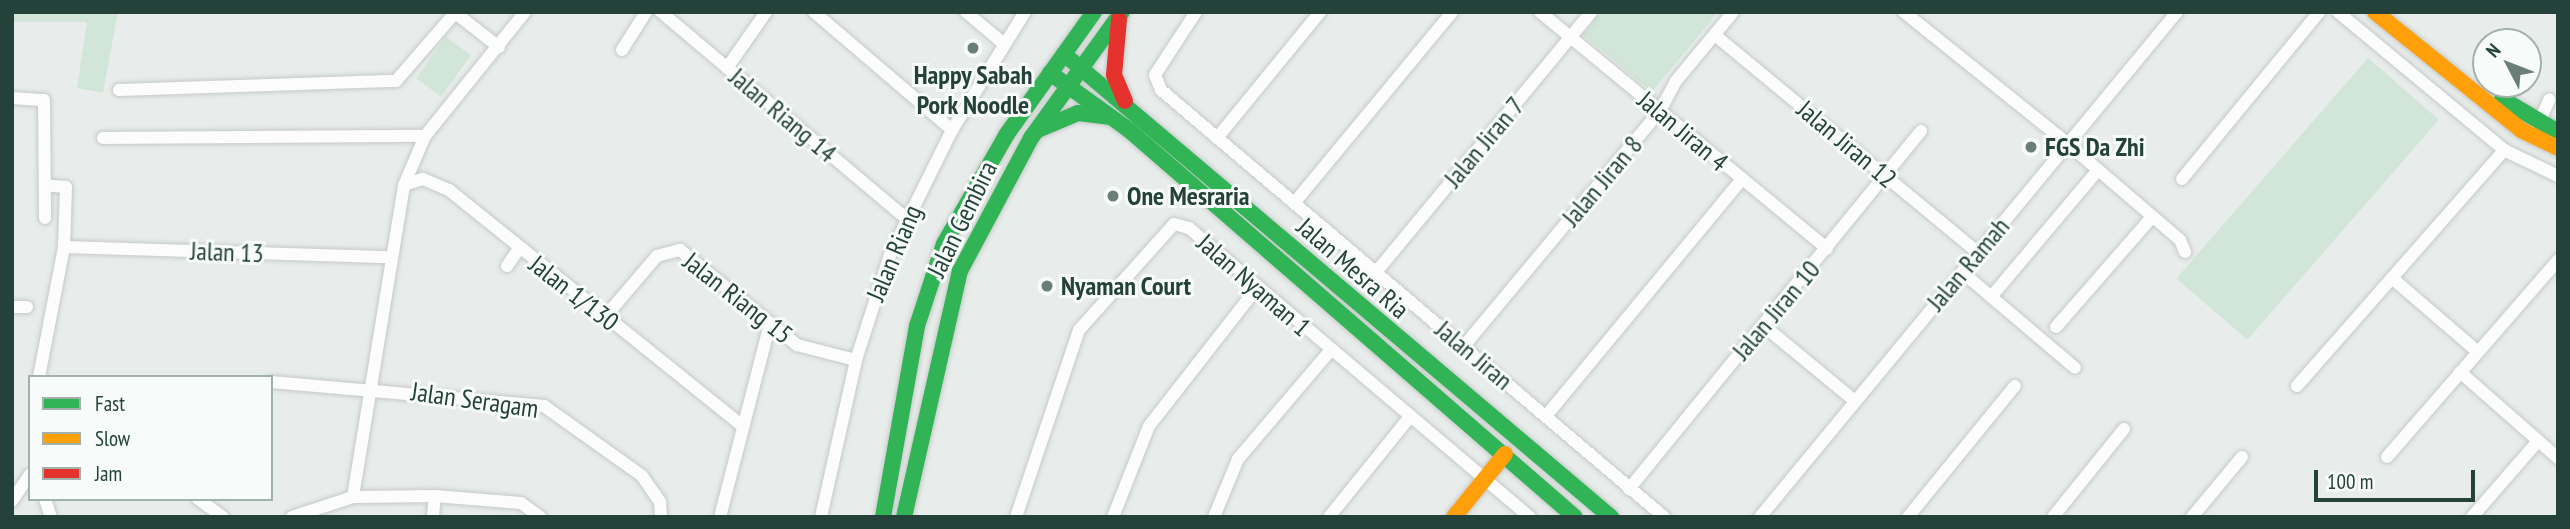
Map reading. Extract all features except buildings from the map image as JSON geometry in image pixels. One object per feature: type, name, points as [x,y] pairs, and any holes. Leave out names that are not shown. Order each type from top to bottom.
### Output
[{"type":"main road","name":"Jalan Gembira","points":[[883,517],[928,285],[968,198],[1050,73],[1094,12]]},
{"type":"main road","points":[[2375,12],[2558,148]]},
{"type":"main road","points":[[2392,12],[2536,131],[2558,132]]},
{"type":"main road","name":"Jalan Gembira","points":[[904,517],[960,271],[1036,131],[1067,84],[1121,13]]},
{"type":"main road","points":[[1121,13],[1114,75],[1130,110]]},
{"type":"main road","name":"Jalan Mesra Ria","points":[[1063,54],[1611,517]]},
{"type":"main road","name":"Jalan Mesra Ria","points":[[1050,73],[1114,118],[1576,517]]},
{"type":"main road","points":[[1036,131],[1079,113],[1114,118]]},
{"type":"main road","points":[[1454,517],[1505,454]]},
{"type":"street","points":[[119,90],[396,81],[454,12],[499,47]]},
{"type":"street","points":[[353,497],[367,387],[404,185],[425,136],[525,12]]},
{"type":"street","points":[[622,50],[646,12]]},
{"type":"street","name":"Jalan Riang 14","points":[[661,12],[906,218]]},
{"type":"street","points":[[727,68],[766,12]]},
{"type":"street","points":[[814,12],[952,131]]},
{"type":"street","points":[[966,12],[1004,40]]},
{"type":"street","points":[[976,12],[1004,40]]},
{"type":"street","name":"Jalan Riang","points":[[821,517],[856,360],[906,218],[1004,40],[1025,12]]},
{"type":"street","name":"Jalan Jiran","points":[[1196,12],[1154,80],[1217,138],[1664,517]]},
{"type":"street","points":[[1217,138],[1321,12]]},
{"type":"street","points":[[1295,202],[1452,12]]},
{"type":"street","name":"Jalan Jiran 4","points":[[1540,12],[1827,249]]},
{"type":"street","name":"Jalan Jiran 7","points":[[1377,271],[1591,12]]},
{"type":"street","name":"Jalan Jiran 8","points":[[1464,346],[1660,111],[1676,81],[1716,36],[1733,12]]},
{"type":"street","points":[[1904,12],[2068,144],[2151,217],[2185,252]]},
{"type":"street","name":"Jalan Ramah","points":[[1760,517],[2177,12]]},
{"type":"street","points":[[2182,179],[2319,12]]},
{"type":"street","points":[[2338,12],[2504,150],[2558,176]]},
{"type":"street","name":"Jalan Jiran 12","points":[[1716,36],[1978,253]]},
{"type":"street","points":[[12,98],[44,100],[45,218]]},
{"type":"street","points":[[2536,131],[2549,100]]},
{"type":"street","name":"Jalan Jiran 10","points":[[1629,489],[1921,131]]},
{"type":"street","points":[[103,138],[425,136]]},
{"type":"street","points":[[2297,386],[2504,150]]},
{"type":"street","points":[[1991,297],[2098,170]]},
{"type":"street","points":[[1546,416],[1742,179]]},
{"type":"street","name":"Jalan 1/130","points":[[404,185],[434,182],[740,424]]},
{"type":"street","points":[[40,375],[64,247],[66,187],[45,185]]},
{"type":"street","points":[[2056,327],[2151,217]]},
{"type":"street","name":"Jalan Nyaman 1","points":[[1016,517],[1079,330],[1160,233],[1174,224],[1189,228],[1329,352],[1530,517]]},
{"type":"street","name":"Jalan 13","points":[[64,247],[390,257]]},
{"type":"street","points":[[507,266],[519,249]]},
{"type":"street","name":"Jalan Riang 15","points":[[605,317],[657,256],[680,250],[803,349],[856,360]]},
{"type":"street","points":[[2387,457],[2557,264]]},
{"type":"street","points":[[1962,272],[2075,368]]},
{"type":"street","points":[[2392,278],[2478,352]]},
{"type":"street","points":[[1113,517],[1149,426],[1257,288]]},
{"type":"street","points":[[12,307],[27,307]]},
{"type":"street","points":[[720,517],[740,424],[770,324]]},
{"type":"street","points":[[1764,326],[1855,401]]},
{"type":"street","points":[[1214,517],[1238,459],[1329,352]]},
{"type":"street","points":[[2460,372],[2558,458]]},
{"type":"street","name":"Jalan Seragam","points":[[273,382],[367,387],[544,406],[642,476],[660,502],[661,517]]},
{"type":"street","points":[[1908,517],[2015,386]]},
{"type":"street","points":[[1328,517],[1409,418]]},
{"type":"street","points":[[2053,517],[2124,429]]},
{"type":"street","points":[[2472,517],[2538,441]]},
{"type":"street","points":[[2192,517],[2242,457]]},
{"type":"street","points":[[12,500],[28,477]]},
{"type":"street","points":[[433,517],[435,496]]},
{"type":"street","points":[[292,517],[353,497],[435,496],[521,503],[540,517]]},
{"type":"street","points":[[201,501],[223,517]]},
{"type":"green space","points":[[12,12],[118,12],[103,93],[77,88],[87,22],[12,22]]},
{"type":"green space","points":[[1601,12],[1718,12],[1652,92],[1583,35]]},
{"type":"green space","points":[[446,37],[471,55],[441,96],[416,78]]},
{"type":"green space","points":[[2368,58],[2439,120],[2247,340],[2176,278]]},
{"type":"traffic: fast","points":[[883,517],[917,326],[944,244],[1007,134],[1094,12]]},
{"type":"traffic: fast","points":[[904,517],[960,271],[1031,138],[1122,12]]},
{"type":"traffic: fast","points":[[1064,54],[1611,517]]},
{"type":"traffic: fast","points":[[1050,73],[1129,130],[1575,517]]},
{"type":"traffic: fast","points":[[2502,99],[2558,132]]},
{"type":"traffic: fast","points":[[1038,130],[1078,113],[1109,117]]},
{"type":"traffic: slow","points":[[2375,12],[2521,130],[2558,148]]},
{"type":"traffic: slow","points":[[1454,517],[1505,454]]},
{"type":"traffic: jam","points":[[1119,19],[1114,75],[1125,101]]},
{"type":"place","name":"Happy Sabah Pork Noodle","points":[[973,48]]},
{"type":"place","name":"FGS Da Zhi","points":[[2031,147]]},
{"type":"place","name":"One Mesraria","points":[[1113,196]]},
{"type":"place","name":"Nyaman Court","points":[[1047,286]]}]
